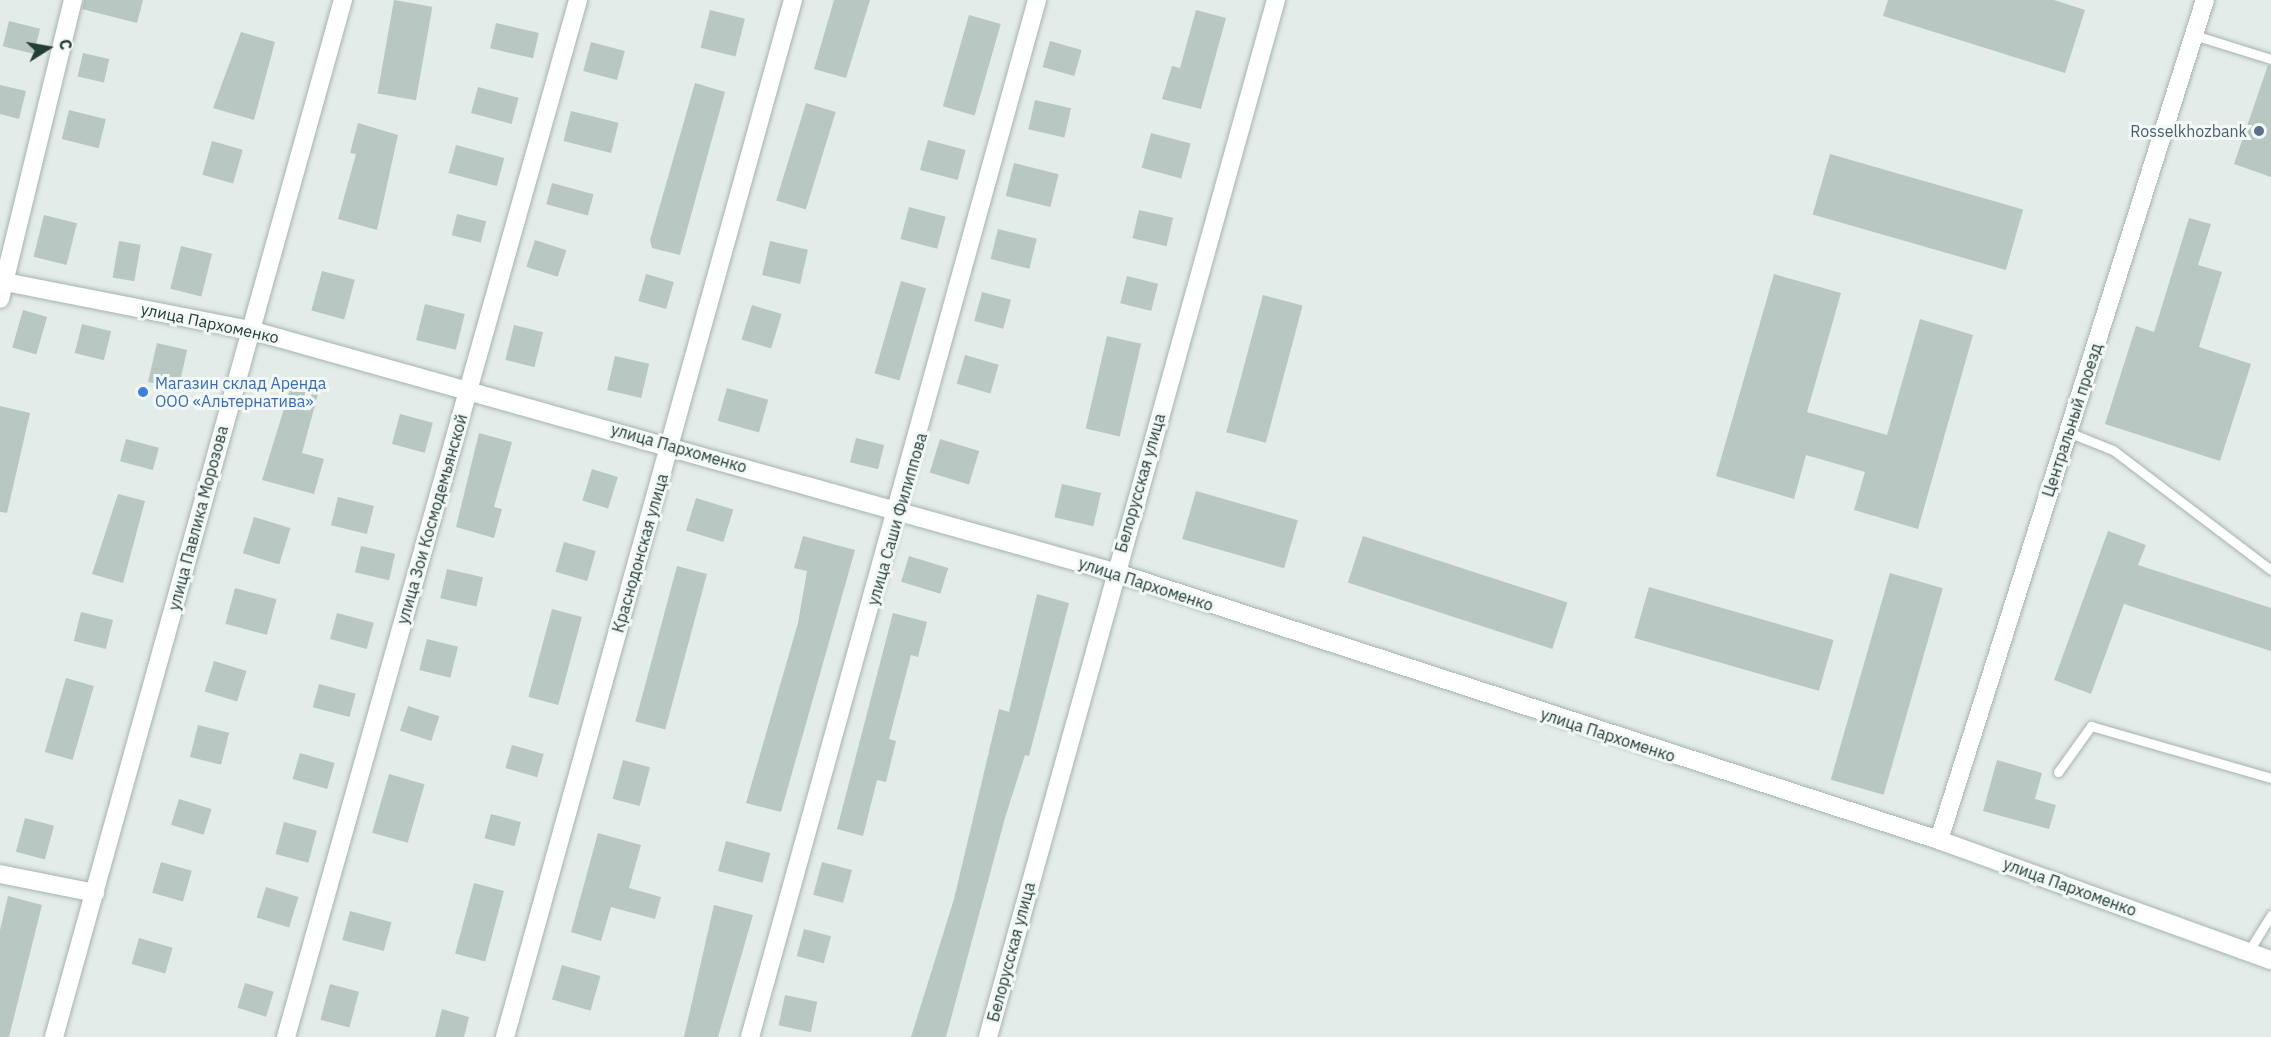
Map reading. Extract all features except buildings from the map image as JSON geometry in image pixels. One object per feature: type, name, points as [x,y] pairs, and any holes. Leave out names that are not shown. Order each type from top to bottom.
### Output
[{"type":"street","points":[[1,287],[73,0]]},
{"type":"street","name":"улица Павлика Морозова","points":[[54,1037],[344,0]]},
{"type":"street","name":"улица Зои Космодемьянской","points":[[286,1037],[578,0]]},
{"type":"street","name":"Краснодонская улица","points":[[505,1037],[793,0]]},
{"type":"street","name":"улица Саши Филиппова","points":[[750,1037],[900,511],[1037,0]]},
{"type":"street","name":"Белорусская улица","points":[[988,1037],[1114,572],[1276,0]]},
{"type":"street","name":"Центральный проезд","points":[[1939,840],[2205,0]]},
{"type":"street","name":"улица Пархоменко","points":[[1,287],[250,330],[1114,572],[1939,840],[2271,960]]},
{"type":"street","points":[[0,874],[95,893]]},
{"type":"lane","points":[[2194,35],[2271,59]]},
{"type":"lane","points":[[2068,432],[2113,450],[2271,570]]},
{"type":"lane","points":[[2058,772],[2091,726],[2271,778]]},
{"type":"lane","points":[[2248,952],[2271,915]]},
{"type":"place","name":"Rosselkhozbank","points":[[2259,131]]},
{"type":"place","name":"Магазин склад Аренда ООО «Альтернатива»","points":[[143,392]]}]
